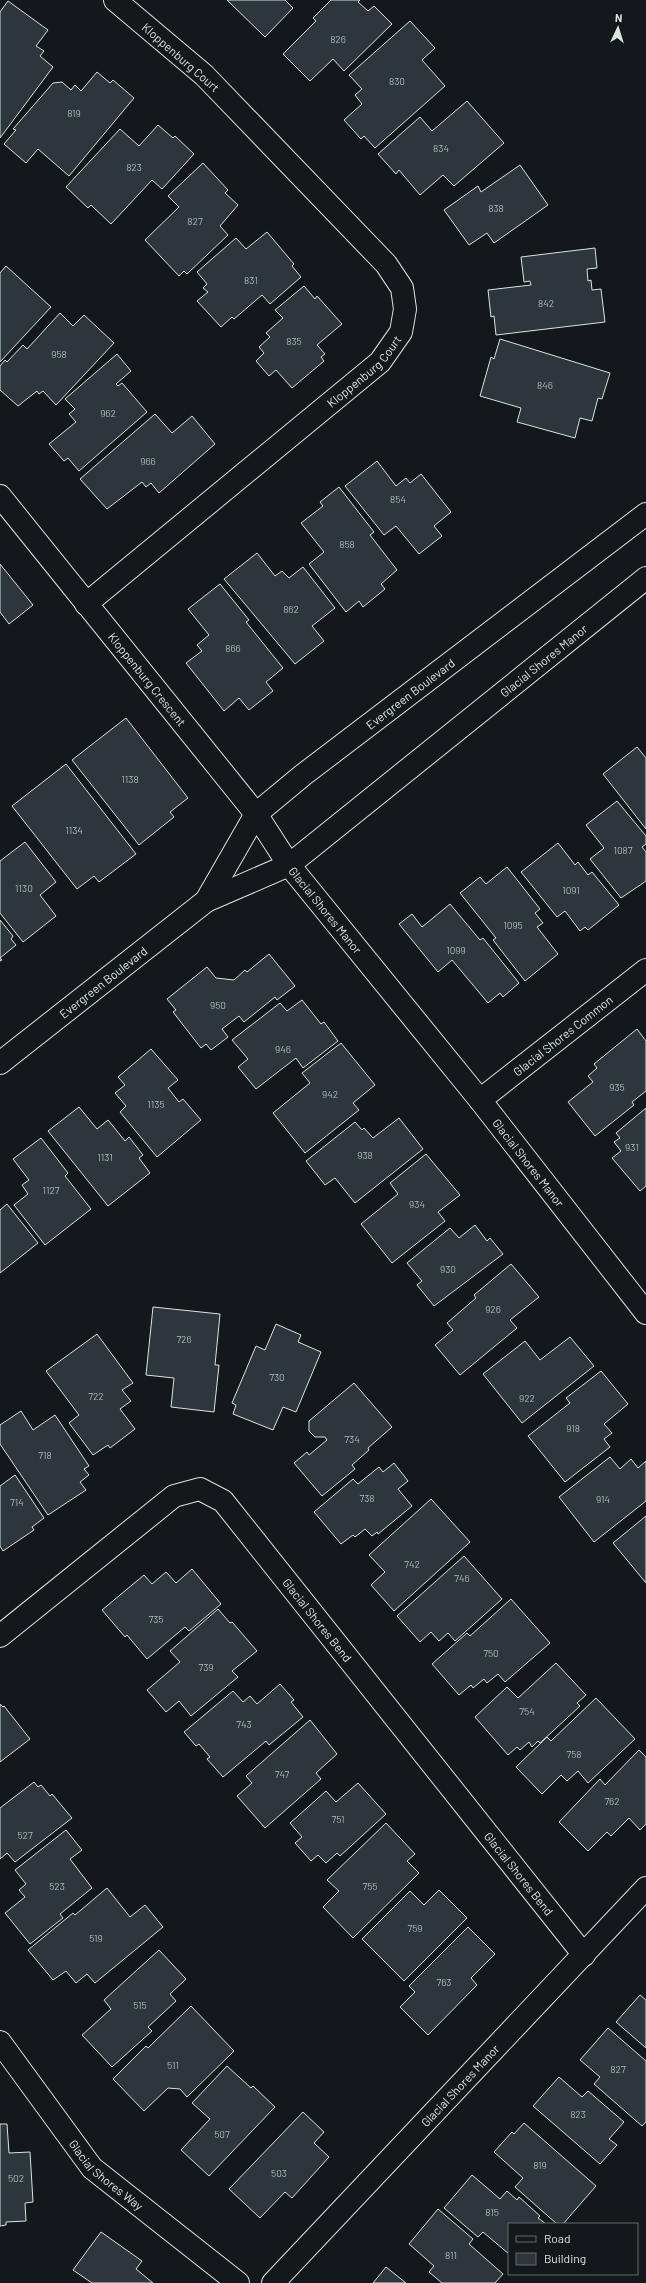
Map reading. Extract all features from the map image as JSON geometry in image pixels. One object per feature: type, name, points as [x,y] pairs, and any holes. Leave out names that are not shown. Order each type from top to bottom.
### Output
[{"type":"street","name":"Kloppenburg Court","points":[[86,604],[380,362],[401,332],[405,309],[402,288],[386,264],[204,75],[115,0]]},
{"type":"street","name":"Kloppenburg Crescent","points":[[0,496],[256,814],[289,865]]},
{"type":"street","name":"Evergreen Boulevard","points":[[206,901],[256,814],[303,775],[646,514]]},
{"type":"street","name":"Glacial Shores Manor","points":[[646,578],[289,865],[480,1100],[646,1313]]},
{"type":"street","name":"Evergreen Boulevard","points":[[0,1063],[206,901],[289,865]]},
{"type":"street","name":"Glacial Shores Common","points":[[480,1100],[646,970]]},
{"type":"street","name":"Glacial Shores Bend","points":[[0,1636],[174,1496],[200,1489],[217,1498],[228,1507],[584,1956]]},
{"type":"street","name":"Glacial Shores Manor","points":[[273,2283],[584,1956],[646,1888]]},
{"type":"street","name":"Glacial Shores Way","points":[[0,2042],[92,2168],[238,2283]]},
{"type":"building","points":[[227,0],[285,0],[293,8],[265,37]]},
{"type":"building","points":[[331,0],[360,0],[358,2],[368,11],[374,6],[392,24],[344,71],[333,59],[310,81],[283,54],[316,21],[313,18]]},
{"type":"building","points":[[8,1],[48,30],[36,46],[44,51],[40,56],[53,67],[0,138],[0,12]]},
{"type":"building","points":[[410,21],[435,48],[422,60],[445,86],[375,148],[364,136],[361,139],[344,120],[362,104],[355,95],[362,89],[349,75]]},
{"type":"building","points":[[97,72],[110,83],[113,80],[134,98],[69,176],[38,149],[26,163],[4,144],[16,130],[13,129],[53,83],[62,82],[71,90],[75,85],[81,91]]},
{"type":"building","points":[[467,101],[504,143],[454,186],[443,175],[420,195],[399,170],[396,174],[378,154],[420,117],[432,131]]},
{"type":"building","points":[[158,125],[173,138],[175,136],[194,154],[162,189],[152,180],[111,224],[91,205],[88,208],[66,187],[120,129],[139,146]]},
{"type":"building","points":[[203,163],[228,190],[225,193],[238,205],[220,226],[228,235],[187,274],[184,271],[179,276],[145,240],[179,207],[168,196]]},
{"type":"building","points":[[520,165],[548,205],[494,243],[487,233],[469,245],[444,210],[478,186],[481,192]]},
{"type":"building","points":[[267,232],[294,264],[292,266],[301,277],[270,304],[262,295],[234,319],[232,317],[221,327],[197,301],[208,292],[203,288],[207,284],[197,272],[236,238],[246,249]]},
{"type":"building","points":[[595,248],[597,268],[587,269],[588,281],[591,280],[592,290],[601,289],[605,322],[496,335],[494,316],[491,317],[488,290],[531,285],[530,281],[524,282],[521,257]]},
{"type":"building","points":[[6,266],[51,307],[0,362],[0,273]]},
{"type":"building","points":[[304,286],[315,299],[317,296],[342,324],[317,345],[325,354],[321,357],[324,361],[292,388],[276,370],[269,376],[256,361],[264,353],[259,347],[270,337],[266,333],[283,318],[275,310]]},
{"type":"building","points":[[60,313],[73,326],[84,315],[114,343],[56,405],[43,391],[39,394],[37,391],[18,406],[0,390],[0,366],[5,360],[7,362],[23,345],[27,349]]},
{"type":"building","points":[[500,339],[610,373],[602,399],[598,398],[592,421],[580,418],[575,438],[517,422],[521,408],[480,396],[491,357],[494,359]]},
{"type":"building","points":[[117,354],[131,371],[116,384],[118,386],[122,383],[147,412],[79,471],[68,458],[64,461],[49,444],[76,422],[69,414],[75,409],[65,399]]},
{"type":"building","points":[[155,414],[172,433],[192,416],[215,444],[159,493],[151,483],[146,487],[142,482],[107,509],[80,479]]},
{"type":"building","points":[[377,461],[396,486],[406,478],[410,483],[421,474],[451,512],[434,526],[442,536],[419,554],[396,526],[384,535],[345,486]]},
{"type":"building","points":[[339,487],[374,532],[370,535],[397,570],[381,584],[385,589],[363,607],[359,601],[346,612],[309,564],[324,552],[301,523],[323,506],[320,502]]},
{"type":"building","points":[[257,553],[275,576],[282,571],[289,578],[303,567],[335,608],[312,626],[324,641],[295,664],[224,579]]},
{"type":"building","points":[[0,564],[33,605],[9,624],[0,612]]},
{"type":"building","points":[[220,584],[249,620],[246,622],[283,668],[266,682],[273,691],[249,710],[239,698],[224,711],[186,663],[202,651],[197,645],[209,635],[188,609]]},
{"type":"building","points":[[126,718],[188,798],[170,812],[174,817],[139,845],[72,760]]},
{"type":"building","points":[[637,747],[646,758],[646,829],[603,774]]},
{"type":"building","points":[[66,764],[136,854],[99,882],[94,876],[77,889],[12,806]]},
{"type":"building","points":[[617,801],[646,836],[646,844],[642,847],[646,852],[646,881],[621,898],[590,859],[604,848],[586,825]]},
{"type":"building","points":[[25,842],[56,882],[40,895],[56,916],[23,942],[0,913],[0,861]]},
{"type":"building","points":[[558,843],[575,865],[578,862],[588,875],[592,872],[619,905],[588,930],[585,927],[580,931],[565,911],[557,917],[521,872]]},
{"type":"building","points":[[507,867],[540,909],[535,913],[543,923],[537,927],[558,954],[525,981],[493,940],[496,938],[460,893],[480,877],[486,884]]},
{"type":"building","points":[[450,904],[480,940],[483,938],[519,983],[503,997],[500,993],[488,1003],[452,960],[438,972],[399,924],[412,914],[422,927]]},
{"type":"building","points":[[0,920],[13,936],[11,939],[16,945],[0,958]]},
{"type":"building","points":[[269,954],[295,986],[277,1000],[275,997],[244,1022],[239,1016],[222,1029],[228,1037],[211,1050],[206,1044],[201,1048],[173,1012],[176,1010],[167,999],[207,967],[216,978],[234,980],[245,970],[247,972]]},
{"type":"building","points":[[302,1000],[321,1024],[324,1022],[338,1041],[303,1068],[296,1058],[256,1089],[238,1067],[248,1059],[232,1040],[280,1003],[287,1011]]},
{"type":"building","points":[[637,1029],[646,1041],[646,1091],[632,1102],[634,1105],[595,1136],[568,1102],[593,1082],[588,1076],[597,1068],[594,1064]]},
{"type":"building","points":[[341,1043],[375,1085],[353,1103],[359,1110],[305,1153],[273,1113],[310,1083],[302,1073]]},
{"type":"building","points":[[151,1049],[178,1080],[168,1088],[179,1102],[183,1099],[201,1120],[157,1157],[120,1112],[126,1106],[115,1093],[125,1085],[118,1077]]},
{"type":"building","points":[[79,1107],[97,1129],[108,1120],[125,1141],[129,1137],[143,1155],[139,1158],[150,1173],[108,1206],[48,1131]]},
{"type":"building","points":[[646,1108],[646,1186],[640,1191],[612,1158],[621,1151],[614,1142],[620,1138],[616,1133]]},
{"type":"building","points":[[399,1118],[423,1149],[355,1203],[335,1178],[325,1185],[306,1161],[355,1122],[362,1130],[364,1128],[373,1138]]},
{"type":"building","points":[[41,1138],[68,1173],[65,1176],[91,1209],[45,1245],[14,1205],[28,1194],[22,1185],[29,1180],[13,1159]]},
{"type":"building","points":[[426,1154],[460,1195],[438,1212],[445,1221],[392,1263],[361,1224],[398,1194],[390,1183]]},
{"type":"building","points":[[7,1204],[38,1243],[0,1273],[0,1210]]},
{"type":"building","points":[[475,1225],[487,1241],[490,1238],[503,1254],[434,1306],[417,1285],[422,1281],[407,1263],[450,1228],[459,1238]]},
{"type":"building","points":[[511,1264],[539,1297],[510,1320],[517,1328],[460,1375],[435,1345],[453,1330],[447,1323],[476,1298],[474,1295]]},
{"type":"building","points":[[153,1307],[220,1314],[215,1365],[219,1365],[214,1412],[171,1407],[174,1378],[146,1375]]},
{"type":"building","points":[[276,1324],[301,1335],[298,1342],[321,1352],[296,1412],[283,1407],[273,1430],[233,1414],[236,1405],[232,1403],[256,1346],[265,1350]]},
{"type":"building","points":[[97,1334],[133,1383],[122,1390],[131,1401],[120,1409],[135,1429],[110,1448],[108,1445],[93,1455],[69,1423],[79,1415],[46,1371]]},
{"type":"building","points":[[570,1337],[594,1366],[522,1423],[483,1374],[525,1341],[540,1360]]},
{"type":"building","points":[[601,1371],[628,1404],[604,1424],[612,1433],[604,1439],[610,1447],[565,1482],[528,1436],[570,1403],[566,1398]]},
{"type":"building","points":[[354,1383],[392,1427],[368,1448],[369,1450],[352,1465],[355,1469],[322,1496],[294,1463],[307,1452],[309,1455],[327,1440],[325,1437],[315,1437],[309,1431],[309,1421]]},
{"type":"building","points":[[21,1411],[33,1430],[55,1415],[89,1466],[84,1469],[89,1475],[80,1482],[86,1490],[48,1515],[0,1444],[0,1425]]},
{"type":"building","points":[[610,1457],[620,1469],[631,1459],[638,1468],[646,1461],[646,1501],[594,1542],[559,1497]]},
{"type":"building","points":[[394,1463],[408,1481],[398,1489],[412,1506],[378,1534],[377,1532],[372,1536],[365,1529],[355,1537],[353,1535],[341,1544],[314,1512],[353,1479],[358,1484],[379,1467],[383,1472]]},
{"type":"building","points":[[15,1475],[44,1518],[32,1527],[34,1530],[3,1551],[0,1546],[0,1486]]},
{"type":"building","points":[[431,1499],[470,1542],[394,1611],[371,1585],[385,1572],[369,1555]]},
{"type":"building","points":[[646,1516],[646,1583],[613,1543]]},
{"type":"building","points":[[464,1556],[502,1599],[455,1641],[448,1633],[439,1641],[431,1632],[420,1642],[397,1616]]},
{"type":"building","points":[[192,1569],[221,1604],[189,1631],[185,1627],[147,1659],[127,1635],[125,1637],[102,1610],[144,1575],[152,1584],[166,1572],[176,1583]]},
{"type":"building","points":[[511,1599],[550,1643],[505,1682],[498,1674],[487,1683],[484,1679],[473,1688],[471,1685],[459,1695],[432,1664],[467,1633],[470,1636]]},
{"type":"building","points":[[218,1609],[230,1623],[232,1622],[257,1651],[232,1671],[238,1677],[191,1716],[179,1701],[166,1712],[147,1690],[180,1662],[170,1651]]},
{"type":"building","points":[[556,1663],[586,1695],[577,1703],[580,1706],[540,1743],[538,1741],[532,1747],[529,1742],[520,1750],[517,1747],[508,1755],[475,1717],[507,1687],[518,1698]]},
{"type":"building","points":[[280,1684],[294,1700],[291,1702],[303,1717],[269,1745],[266,1741],[223,1777],[207,1759],[210,1757],[199,1744],[196,1746],[184,1732],[233,1691],[243,1702],[250,1696],[257,1704]]},
{"type":"building","points":[[596,1698],[635,1739],[588,1783],[578,1771],[567,1781],[561,1775],[542,1794],[516,1767],[547,1737],[551,1741]]},
{"type":"building","points":[[0,1704],[3,1707],[4,1706],[30,1739],[0,1762]]},
{"type":"building","points":[[310,1720],[337,1754],[316,1773],[321,1779],[265,1828],[237,1796],[252,1783],[246,1776]]},
{"type":"building","points":[[639,1750],[646,1757],[646,1824],[640,1830],[629,1818],[611,1836],[607,1832],[588,1851],[559,1822],[600,1779],[605,1785]]},
{"type":"building","points":[[34,1782],[38,1787],[41,1785],[50,1796],[52,1794],[72,1818],[15,1862],[7,1853],[0,1859],[0,1808]]},
{"type":"building","points":[[358,1783],[386,1814],[340,1856],[337,1853],[326,1863],[318,1855],[311,1861],[295,1843],[302,1837],[290,1823],[326,1791],[336,1802]]},
{"type":"building","points":[[386,1823],[415,1854],[407,1861],[419,1873],[353,1938],[323,1907],[339,1891],[327,1880]]},
{"type":"building","points":[[66,1830],[82,1850],[70,1859],[92,1888],[60,1914],[63,1918],[30,1944],[5,1913],[25,1897],[19,1890],[26,1884],[15,1870]]},
{"type":"building","points":[[107,1888],[130,1917],[145,1905],[163,1927],[95,1983],[87,1974],[76,1983],[66,1971],[53,1980],[28,1950],[73,1913],[75,1915]]},
{"type":"building","points":[[439,1890],[467,1918],[404,1981],[362,1939],[410,1891],[424,1905]]},
{"type":"building","points":[[468,1927],[495,1954],[471,1978],[477,1985],[428,2035],[400,2007],[415,1992],[409,1986]]},
{"type":"building","points":[[159,1950],[186,1979],[170,1994],[176,2001],[148,2027],[152,2031],[112,2067],[82,2035],[111,2009],[104,2000]]},
{"type":"building","points":[[640,1995],[646,2000],[646,2048],[616,2022]]},
{"type":"building","points":[[191,2006],[234,2051],[187,2097],[180,2089],[168,2088],[144,2111],[113,2079],[146,2046],[148,2048]]},
{"type":"building","points":[[608,2028],[646,2061],[646,2122],[642,2126],[594,2084],[600,2077],[580,2060]]},
{"type":"building","points":[[227,2066],[251,2088],[253,2086],[275,2107],[209,2176],[181,2150],[210,2119],[192,2103]]},
{"type":"building","points":[[559,2077],[582,2097],[588,2091],[624,2122],[609,2139],[617,2145],[600,2164],[533,2106]]},
{"type":"building","points":[[303,2112],[324,2132],[314,2143],[329,2157],[292,2198],[285,2192],[260,2218],[229,2189]]},
{"type":"building","points":[[524,2123],[596,2186],[564,2223],[556,2223],[515,2187],[523,2178],[494,2152],[512,2132],[514,2134]]},
{"type":"building","points":[[0,2124],[7,2124],[9,2153],[30,2152],[33,2202],[25,2203],[26,2221],[6,2222],[6,2225],[0,2226]]},
{"type":"building","points":[[472,2175],[500,2199],[507,2191],[517,2200],[519,2197],[540,2216],[538,2218],[545,2223],[508,2223],[508,2253],[483,2232],[478,2237],[444,2208]]},
{"type":"building","points":[[438,2209],[473,2239],[469,2244],[503,2274],[495,2283],[442,2283],[429,2272],[434,2266],[409,2244]]},
{"type":"building","points":[[101,2232],[142,2261],[136,2269],[153,2283],[92,2283],[73,2270]]},
{"type":"building","points":[[386,2267],[406,2283],[373,2283]]}]
